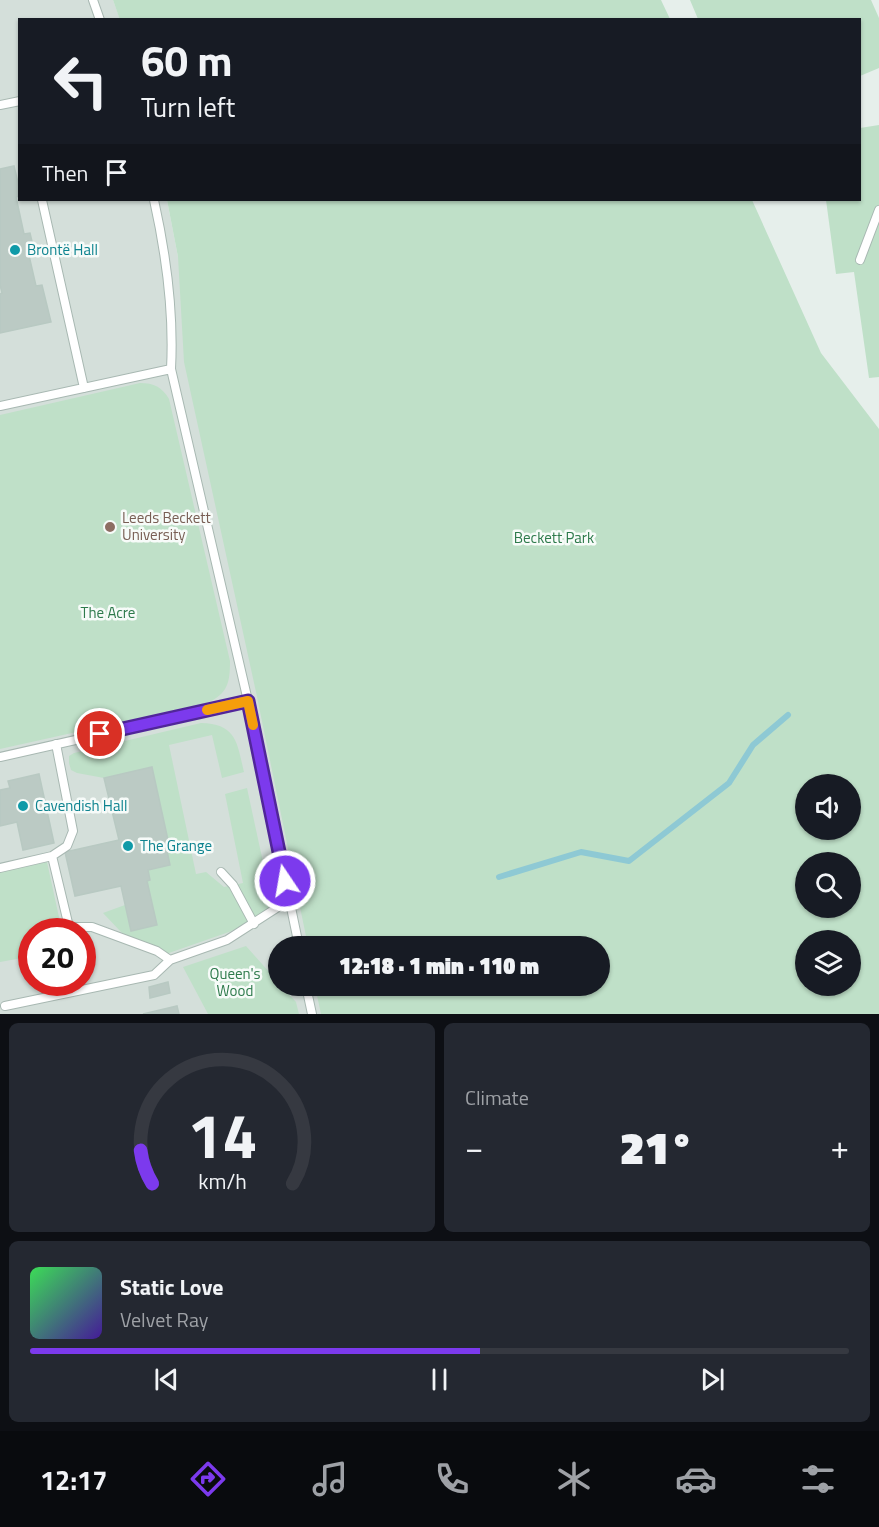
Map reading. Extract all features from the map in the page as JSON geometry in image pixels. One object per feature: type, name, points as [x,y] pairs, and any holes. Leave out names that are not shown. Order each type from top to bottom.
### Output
[{"type":"lane","points":[[93,0],[99,18]]},
{"type":"lane","points":[[0,105],[18,101]]},
{"type":"lane","points":[[42,201],[84,388]]},
{"type":"lane","points":[[154,201],[169,295],[171,369],[248,701],[296,936]]},
{"type":"lane","points":[[860,260],[879,210]]},
{"type":"lane","points":[[0,406],[171,369]]},
{"type":"lane","points":[[0,757],[248,701]]},
{"type":"lane","points":[[0,868],[52,856],[67,846],[74,831],[56,744]]},
{"type":"lane","points":[[52,856],[69,927],[92,927],[157,951],[170,960]]},
{"type":"lane","points":[[221,872],[233,885],[254,924]]},
{"type":"lane","points":[[5,1006],[154,975],[170,960],[227,940],[289,900]]},
{"type":"lane","points":[[308,996],[312,1014]]},
{"type":"shaded area","name":"Leeds Beckett University","points":[[0,0],[113,0],[120,18],[18,18],[18,201],[167,201],[178,257],[444,936],[268,936],[268,996],[510,996],[533,1014],[0,1014]]},
{"type":"green space","points":[[113,0],[661,0],[670,18],[119,18]]},
{"type":"green space","points":[[690,0],[871,0],[879,18],[879,68],[861,76],[861,18],[698,18]]},
{"type":"green space","points":[[879,125],[879,377],[869,378],[854,272],[836,274],[826,201],[861,201],[861,128]]},
{"type":"green space","name":"Beckett Park","points":[[167,201],[752,201],[821,353],[879,429],[879,1014],[321,1014],[317,996],[610,996],[610,936],[306,936],[256,692],[184,362],[178,257]]},
{"type":"green space","name":"The Acre","points":[[140,383],[157,386],[169,399],[230,661],[228,681],[224,691],[207,703],[0,749],[0,415]]},
{"type":"green space","points":[[201,723],[213,724],[229,731],[237,744],[244,772],[222,778],[212,735],[169,745],[196,874],[206,872],[224,887],[243,883],[225,794],[247,788],[271,899],[268,909],[261,916],[229,932],[166,954],[132,940],[103,913],[125,905],[131,931],[157,925],[147,881],[150,880],[148,870],[170,865],[165,841],[168,840],[152,767],[104,778],[71,770],[69,756]]},
{"type":"green space","points":[[47,862],[59,918],[18,918],[18,959],[0,962],[0,872]]},
{"type":"green space","name":"Queen's Wood","points":[[246,946],[268,971],[268,996],[290,996],[296,1002],[299,1014],[208,1014],[183,967]]},
{"type":"building","name":"Brontë Hall","points":[[14,166],[18,183],[18,196],[16,197],[24,234],[30,233],[34,250],[28,251],[36,286],[42,285],[51,322],[0,333],[0,294],[2,293],[0,285],[0,169]]},
{"type":"building","name":"The Grange","points":[[152,767],[168,840],[165,841],[170,865],[148,870],[150,880],[147,881],[157,925],[131,931],[121,886],[75,896],[65,852],[119,840],[104,778]]},
{"type":"building","name":"Cavendish Hall","points":[[39,774],[54,843],[23,850],[17,822],[0,826],[0,790],[10,788],[8,781]]},
{"type":"building","points":[[168,982],[170,993],[150,998],[149,987]]},
{"type":"building","points":[[177,1006],[179,1014],[143,1014]]},
{"type":"waterway","points":[[499,877],[581,852],[629,861],[729,783],[753,745],[788,715]]},
{"type":"slow traffic","points":[[207,710],[248,701],[253,725]]},
{"type":"place","name":"Brontë Hall","points":[[15,250]]},
{"type":"place","name":"Leeds Beckett University","points":[[110,527]]},
{"type":"place","name":"Cavendish Hall","points":[[23,806]]},
{"type":"place","name":"The Grange","points":[[128,846]]},
{"type":"route","points":[[100,734],[248,701],[285,881]]}]
